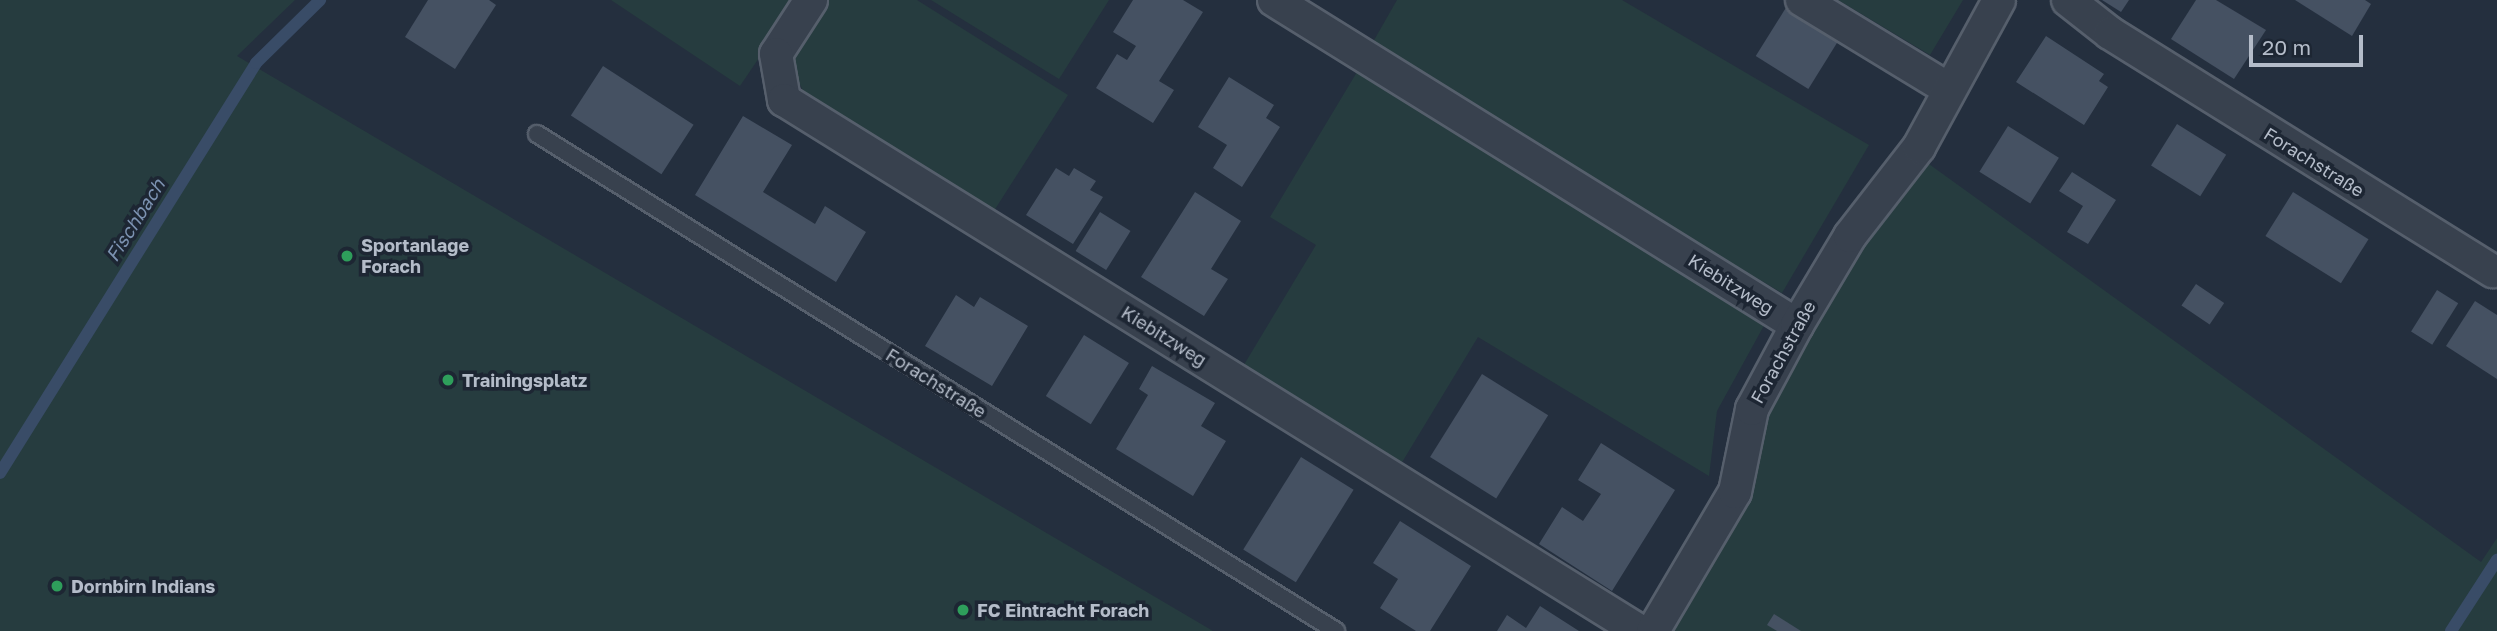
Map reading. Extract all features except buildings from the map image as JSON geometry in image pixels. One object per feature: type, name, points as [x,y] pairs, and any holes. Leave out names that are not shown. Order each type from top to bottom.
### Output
[{"type":"street","name":"Kiebitzweg","points":[[811,0],[776,54],[784,100],[1639,631]]},
{"type":"street","name":"Kiebitzweg","points":[[1273,0],[1797,325]]},
{"type":"street","points":[[1802,0],[1947,88]]},
{"type":"street","name":"Forachstraße","points":[[1653,631],[1735,492],[1752,409],[1797,325],[1850,236],[1919,147],[1947,88],[1999,0]]},
{"type":"street","name":"Forachstraße","points":[[2068,0],[2110,33],[2237,114],[2493,271]]},
{"type":"lane","name":"Forachstraße","points":[[537,135],[1336,631]]},
{"type":"green space","name":"Sportanlage Forach","points":[[0,0],[295,0],[237,56],[1213,631],[0,631]]},
{"type":"green space","points":[[611,0],[798,0],[740,86]]},
{"type":"green space","points":[[826,0],[917,0],[1068,95],[992,214],[810,104],[793,71],[794,53]]},
{"type":"green space","points":[[931,0],[1109,0],[1059,79]]},
{"type":"green space","points":[[1397,0],[1622,0],[1869,145],[1782,293],[1369,49]]},
{"type":"green space","points":[[1838,0],[1963,0],[1930,55]]},
{"type":"green space","points":[[1357,72],[1767,320],[1717,411],[1709,476],[1478,337],[1401,464],[1242,368],[1316,245],[1270,217]]},
{"type":"green space","points":[[1922,159],[2481,562],[2497,538],[2497,631],[1656,631],[1760,405]]},
{"type":"waterway","name":"Fischbach","points":[[0,473],[256,63],[320,0]]},
{"type":"waterway","points":[[2451,631],[2497,560]]},
{"type":"place","name":"Sportanlage Forach","points":[[347,256]]},
{"type":"place","name":"Trainingsplatz","points":[[448,380]]},
{"type":"place","name":"Dornbirn Indians","points":[[57,586]]},
{"type":"place","name":"FC Eintracht Forach","points":[[963,610]]}]
